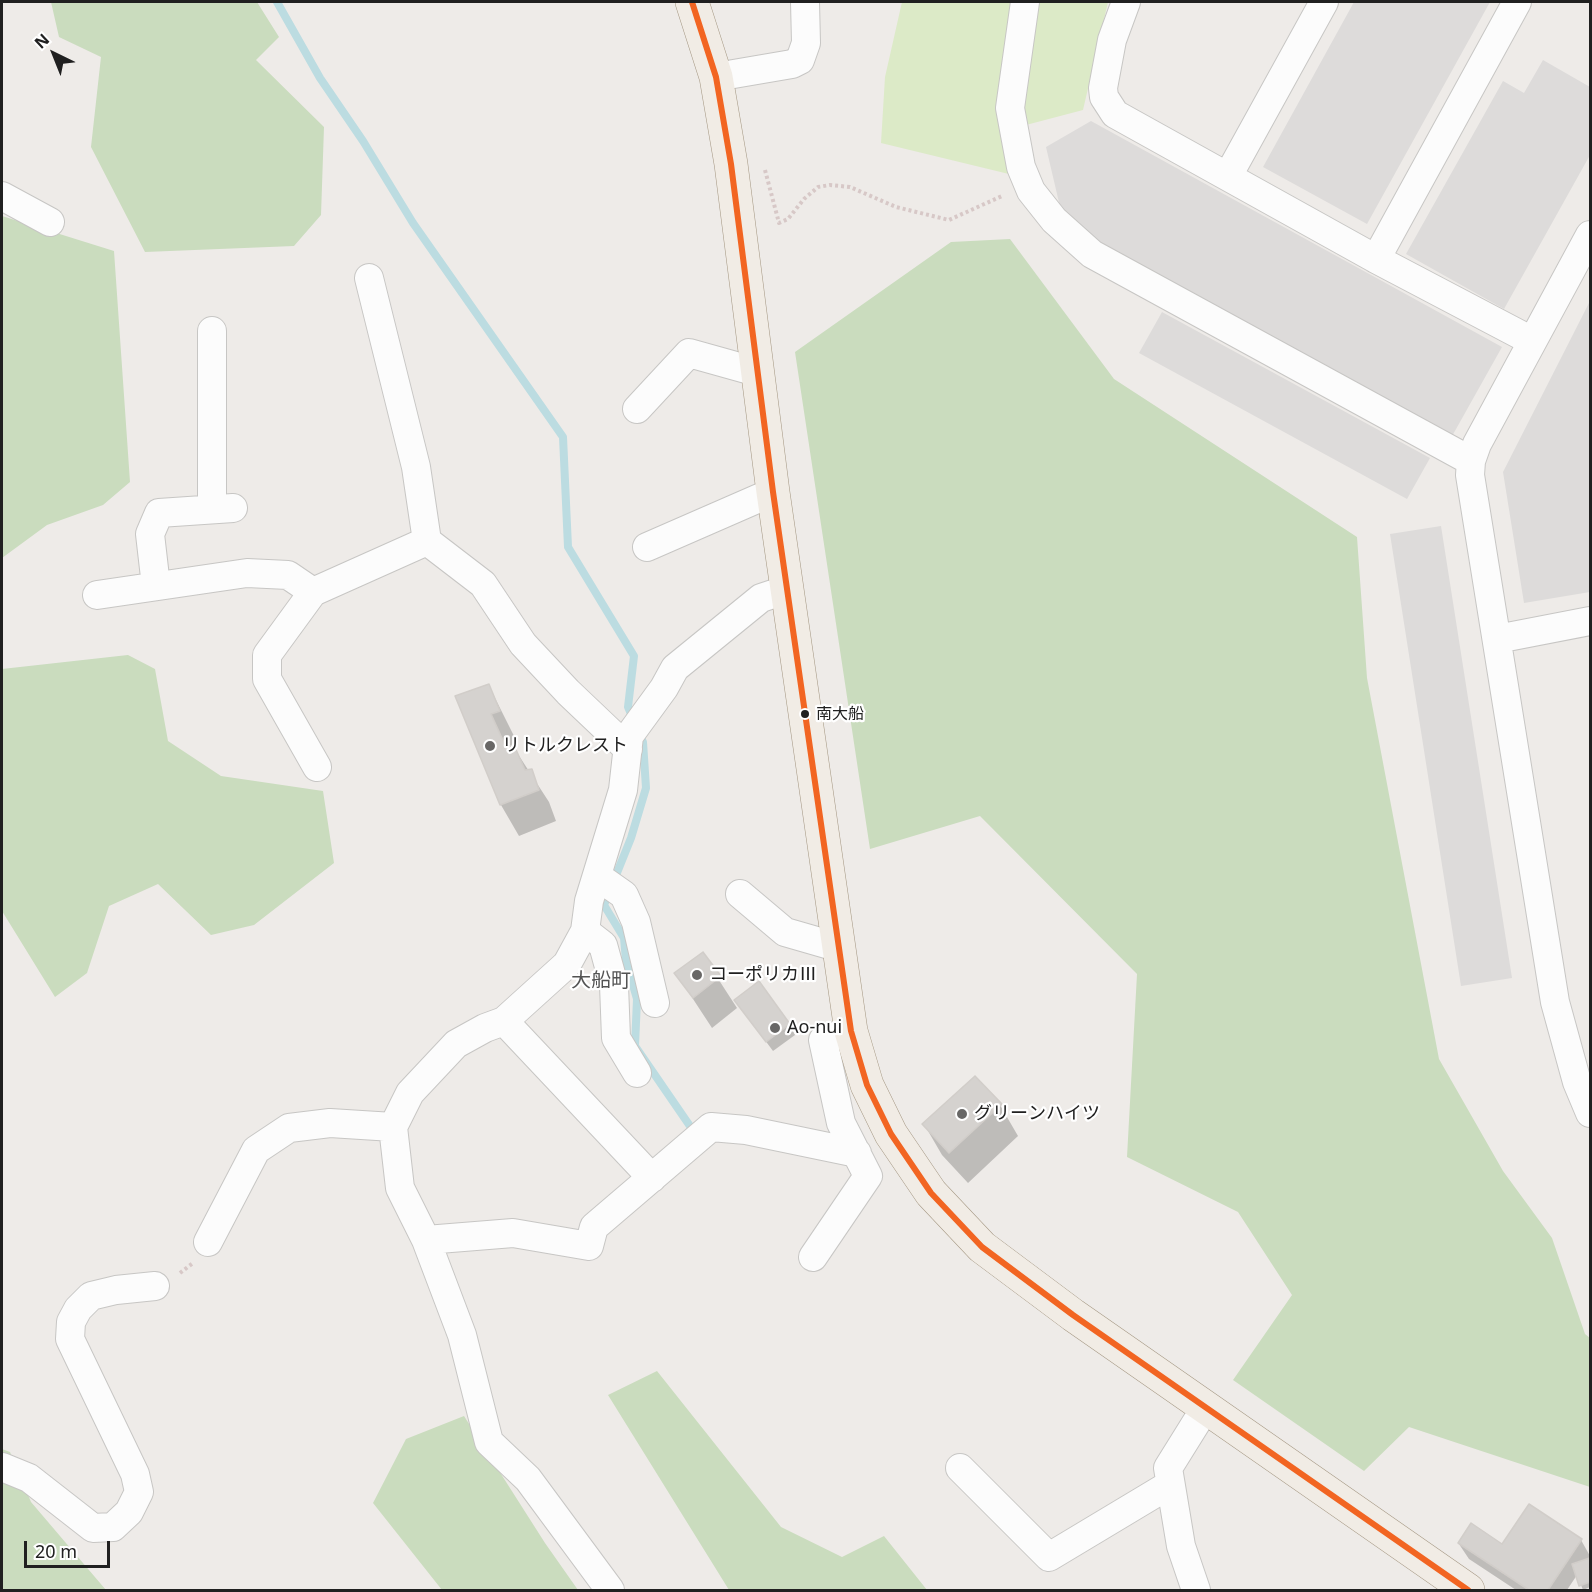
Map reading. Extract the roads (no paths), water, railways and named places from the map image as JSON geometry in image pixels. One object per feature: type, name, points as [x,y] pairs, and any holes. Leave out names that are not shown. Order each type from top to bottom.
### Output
[{"type":"main road","points":[[692,2],[716,77],[731,164],[773,492],[837,947],[851,1031],[867,1085],[891,1134],[915,1173],[948,1214],[982,1247],[1468,1590]]},
{"type":"street","points":[[716,77],[792,64],[800,60],[806,43],[805,2]]},
{"type":"street","points":[[1025,2],[1010,108],[1015,143],[1028,183],[1054,220],[1092,254],[1471,461]]},
{"type":"street","points":[[1126,2],[1112,40],[1103,88],[1108,106],[1115,114],[1376,259],[1532,341]]},
{"type":"street","points":[[1228,177],[1324,2]]},
{"type":"street","points":[[1376,259],[1516,2]]},
{"type":"street","points":[[2,196],[50,222]]},
{"type":"street","points":[[1590,235],[1477,444],[1471,461],[1470,475],[1555,1002],[1567,1050],[1590,1113]]},
{"type":"street","points":[[369,278],[416,467],[427,541],[483,584],[523,644],[568,692],[628,743]]},
{"type":"street","points":[[156,586],[150,534],[159,513],[223,508],[212,331]]},
{"type":"street","points":[[637,409],[689,353],[757,372]]},
{"type":"street","points":[[647,547],[773,492]]},
{"type":"street","points":[[317,767],[267,678],[267,655],[313,592],[427,541]]},
{"type":"street","points":[[97,594],[247,573],[288,576],[313,592]]},
{"type":"street","points":[[609,1590],[528,1479],[489,1442],[462,1335],[426,1240],[400,1188],[393,1127],[410,1094],[456,1044],[485,1028],[504,1022],[567,964],[585,931],[589,901],[623,790],[628,743],[675,668],[761,598],[788,589]]},
{"type":"street","points":[[1497,639],[1590,621]]},
{"type":"street","points":[[597,876],[624,895],[632,913],[656,1003]]},
{"type":"street","points":[[740,894],[785,932],[837,947]]},
{"type":"street","points":[[585,931],[603,945],[614,985],[616,1038],[636,1073]]},
{"type":"street","points":[[504,1022],[652,1178]]},
{"type":"street","points":[[813,1257],[868,1176],[841,1123],[823,1040],[851,1031]]},
{"type":"street","points":[[208,1242],[256,1150],[289,1128],[330,1124],[393,1127]]},
{"type":"street","points":[[426,1240],[513,1233],[589,1246],[594,1227],[711,1127],[746,1130],[857,1153]]},
{"type":"street","points":[[2,1467],[29,1478],[93,1527],[113,1527],[129,1512],[139,1492],[135,1474],[70,1339],[71,1322],[78,1309],[91,1296],[116,1290],[155,1286]]},
{"type":"street","points":[[1196,1590],[1181,1546],[1167,1468],[1206,1407]]},
{"type":"street","points":[[960,1468],[1049,1557],[1169,1485]]},
{"type":"waterway","points":[[277,2],[320,78],[363,141],[413,223],[563,437],[568,547],[634,656],[628,707],[634,721]]},
{"type":"waterway","points":[[639,733],[643,742],[646,788],[631,838],[604,905],[624,938],[626,961],[637,999],[635,1046],[692,1129]]},
{"type":"place","name":"南大船","points":[[805,714]]},
{"type":"place","name":"リトルクレスト","points":[[490,746]]},
{"type":"place","name":"コーポリカⅢ","points":[[697,975]]},
{"type":"place","name":"Ao-nui","points":[[775,1028]]},
{"type":"place","name":"グリーンハイツ","points":[[962,1114]]},
{"type":"district","name":"大船町","points":[[601,981]]}]
